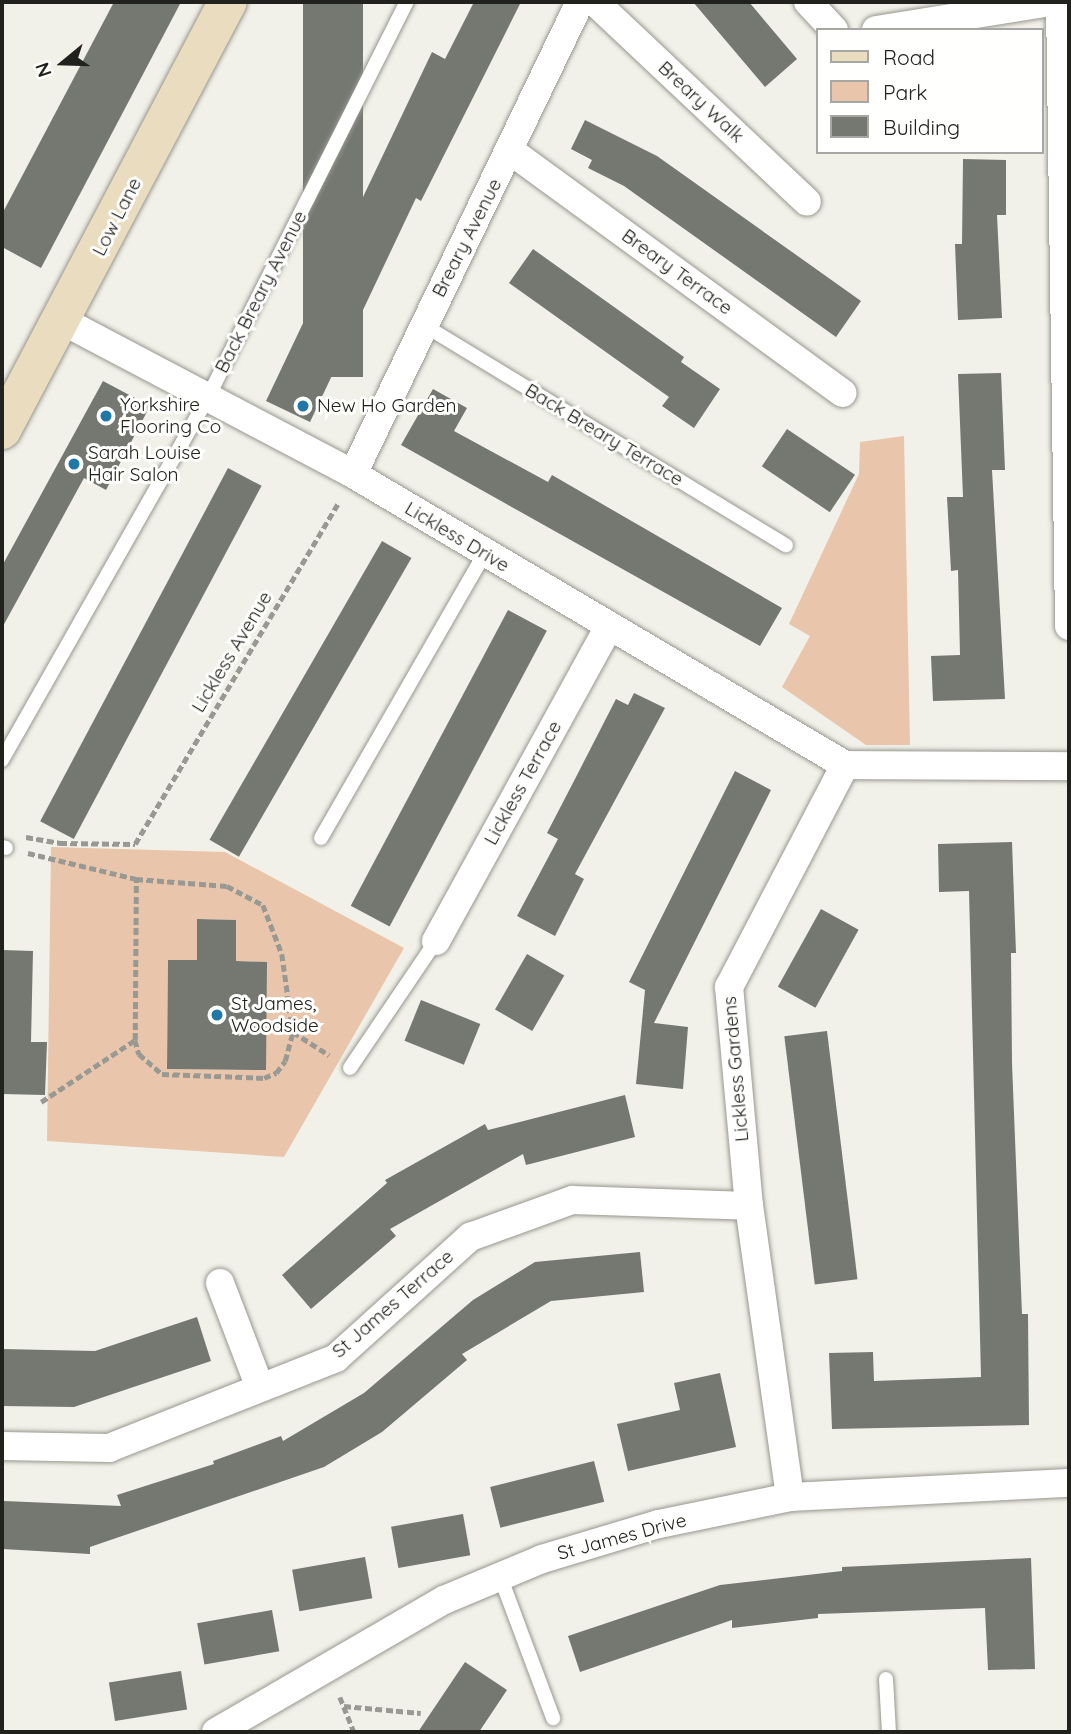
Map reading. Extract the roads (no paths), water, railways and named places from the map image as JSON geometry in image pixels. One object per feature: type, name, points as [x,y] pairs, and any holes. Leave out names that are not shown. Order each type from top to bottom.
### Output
[{"type":"street","name":"Low Lane","points":[[2,430],[63,321],[228,2]]},
{"type":"street","name":"Breary Avenue","points":[[353,474],[422,324],[512,152],[580,2]]},
{"type":"street","name":"Breary Walk","points":[[595,2],[807,202]]},
{"type":"street","points":[[808,2],[832,28]]},
{"type":"street","points":[[889,28],[1050,2]]},
{"type":"street","points":[[1060,2],[1069,626]]},
{"type":"street","name":"Breary Terrace","points":[[512,152],[842,393]]},
{"type":"street","name":"Lickless Drive","points":[[63,321],[206,399],[353,474],[484,554],[845,765]]},
{"type":"street","name":"Lickless Terrace","points":[[436,942],[609,626]]},
{"type":"street","points":[[845,765],[1069,766]]},
{"type":"street","name":"Lickless Gardens","points":[[790,1497],[748,1206],[729,987],[845,765]]},
{"type":"street","name":"St James Terrace","points":[[2,1446],[109,1448],[336,1358],[470,1237],[572,1199],[748,1206]]},
{"type":"street","points":[[220,1283],[260,1388]]},
{"type":"street","name":"St James Drive","points":[[216,1732],[444,1600],[500,1576],[659,1524],[790,1497],[1069,1483]]},
{"type":"lane","name":"Back Breary Avenue","points":[[2,760],[206,399],[407,2]]},
{"type":"lane","name":"Back Breary Terrace","points":[[422,324],[786,545]]},
{"type":"lane","points":[[321,838],[484,554]]},
{"type":"lane","points":[[350,1068],[436,942]]},
{"type":"lane","points":[[500,1576],[553,1718]]},
{"type":"lane","points":[[886,1679],[889,1732]]},
{"type":"place","name":"New Ho Garden","points":[[303,406]]},
{"type":"place","name":"Yorkshire Flooring Co","points":[[106,416]]},
{"type":"place","name":"Sarah Louise Hair Salon","points":[[74,464]]},
{"type":"place","name":"St James, Woodside","points":[[217,1015]]}]
